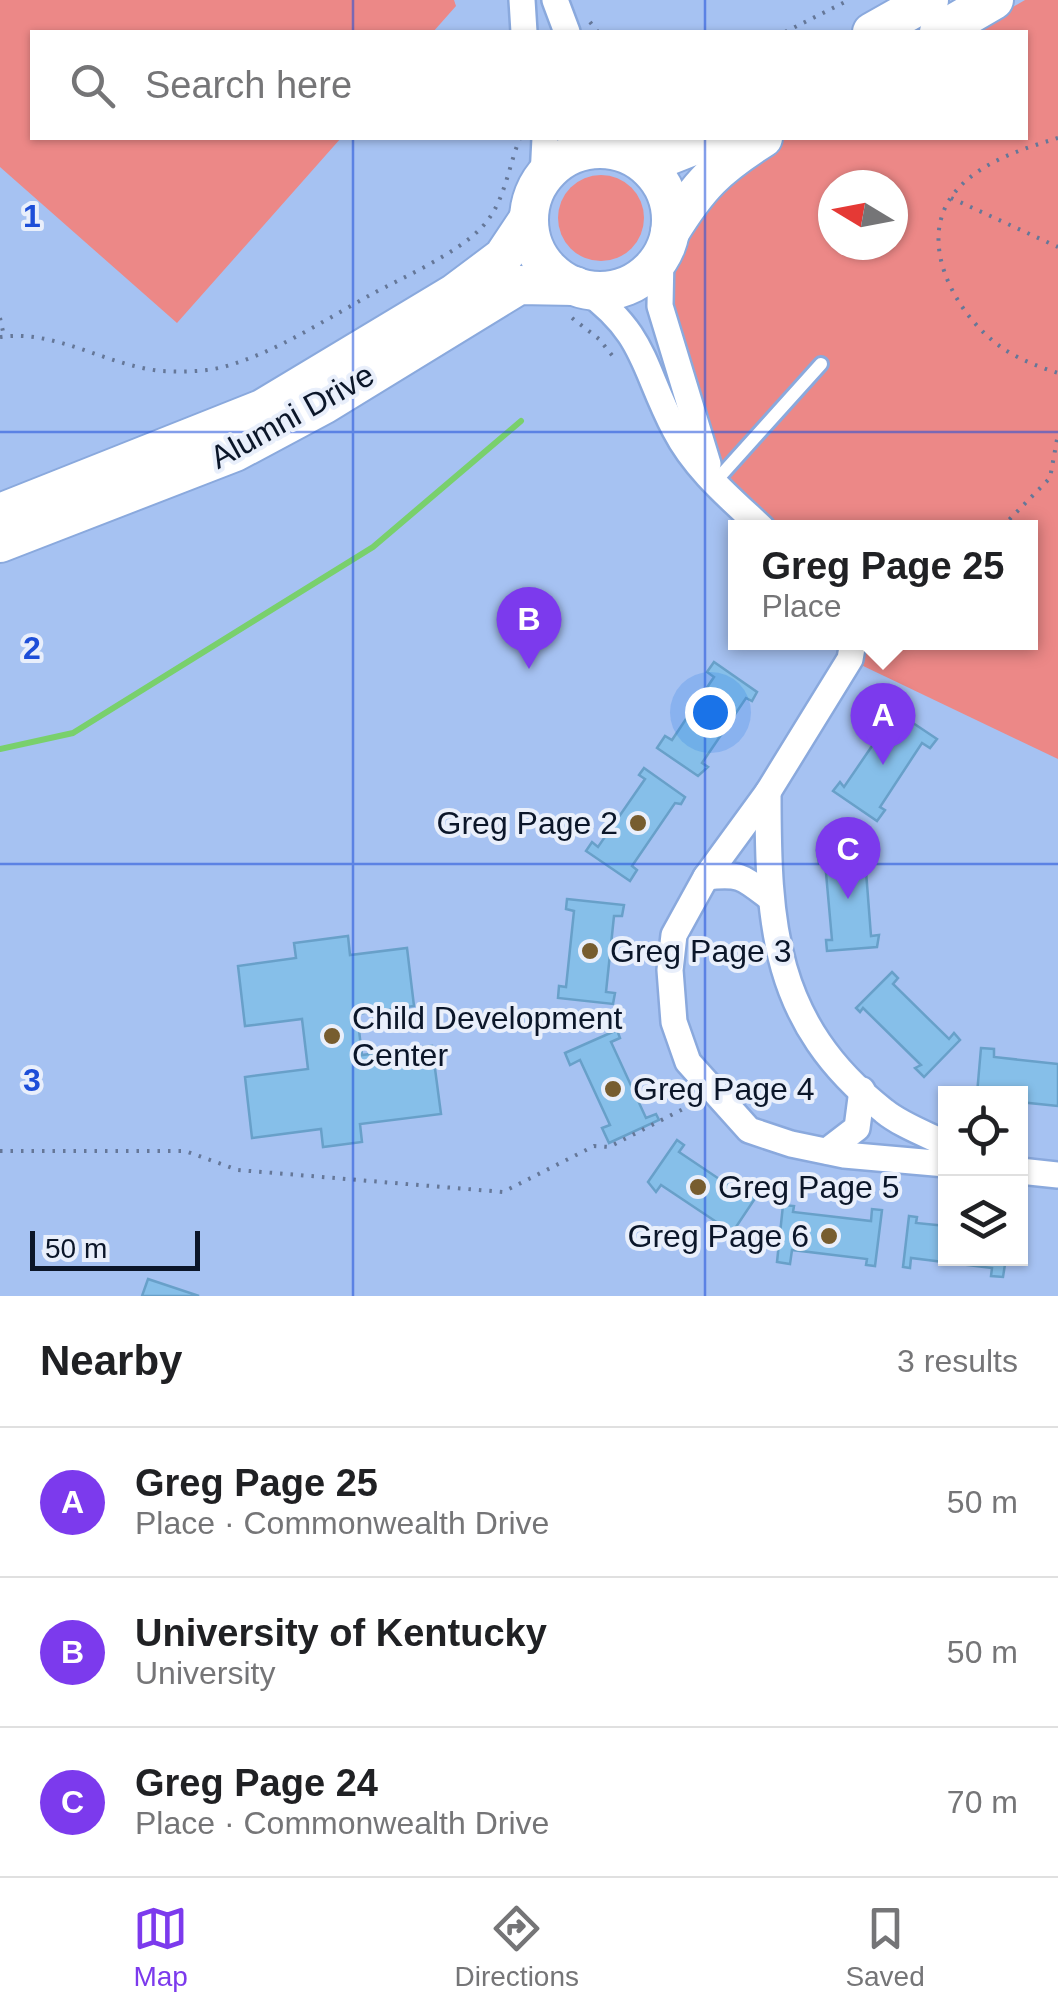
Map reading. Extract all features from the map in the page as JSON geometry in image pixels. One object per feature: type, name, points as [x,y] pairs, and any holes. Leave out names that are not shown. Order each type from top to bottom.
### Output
[{"type":"main road","points":[[876,30],[929,0]]},
{"type":"main road","points":[[942,30],[994,0]]},
{"type":"main road","points":[[708,140],[665,157],[613,148],[573,154],[544,177],[536,189],[529,218],[536,252],[572,297],[636,281],[665,244],[703,183],[720,166],[760,140]]},
{"type":"main road","points":[[613,148],[646,166],[666,196],[670,214],[665,244]]},
{"type":"main road","name":"Alumni Drive","points":[[2,527],[262,409],[455,293],[503,257],[529,218]]},
{"type":"main road","name":"Alumni Drive","points":[[2,527],[147,488],[235,452],[323,405],[520,285],[572,297]]},
{"type":"street","points":[[522,0],[524,30]]},
{"type":"street","points":[[540,0],[548,30]]},
{"type":"street","points":[[555,0],[565,30]]},
{"type":"street","points":[[544,177],[545,140]]},
{"type":"street","points":[[665,244],[660,306],[714,483]]},
{"type":"street","points":[[572,297],[624,324],[642,352],[675,430],[714,483],[753,520]]},
{"type":"street","points":[[852,650],[850,659],[768,792],[706,877],[674,935],[670,970],[674,1022],[688,1062],[749,1130],[826,1151],[938,1163]]},
{"type":"street","points":[[768,792],[770,898],[785,981],[814,1038],[862,1090],[886,1113],[938,1140]]},
{"type":"street","points":[[706,877],[733,874],[770,898]]},
{"type":"street","points":[[826,1151],[857,1128],[862,1090]]},
{"type":"street","points":[[1028,1172],[1058,1175]]},
{"type":"lane","points":[[714,483],[822,364]]},
{"type":"path","points":[[789,30],[847,1]]},
{"type":"path","points":[[1058,138],[992,163],[972,177],[952,198],[943,218],[939,246],[944,273],[957,303],[1001,348],[1058,374]]},
{"type":"path","points":[[0,318],[2,337],[29,336],[53,341],[131,366],[190,372],[226,367],[264,353],[420,268],[481,229],[495,210],[518,140]]},
{"type":"path","points":[[952,198],[1058,248]]},
{"type":"path","points":[[572,297],[577,319],[618,363]]},
{"type":"path","points":[[1009,520],[1050,478],[1058,434]]},
{"type":"path","points":[[0,1151],[185,1151],[238,1170],[503,1192],[594,1146],[609,1146],[685,1108]]},
{"type":"shaded area","points":[[0,0],[1058,0],[1058,1296],[0,1296]]},
{"type":"shaded area","points":[[0,0],[454,0],[456,6],[435,30],[30,30],[30,140],[339,140],[177,323],[0,167]]},
{"type":"shaded area","points":[[1025,0],[1058,0],[1058,759],[859,664],[862,650],[1038,650],[1038,520],[770,520],[740,491],[728,473],[692,387],[676,323],[672,275],[677,256],[700,216],[752,162],[783,140],[1028,140],[1028,30],[973,30]]},
{"type":"shaded area","points":[[601,175],[618,178],[637,194],[644,218],[641,235],[625,254],[601,261],[584,258],[565,242],[558,218],[561,201],[577,182]]},
{"type":"building","points":[[714,662],[757,692],[752,701],[746,698],[702,763],[708,767],[698,776],[657,748],[665,736],[672,740],[714,677],[707,672]]},
{"type":"building","points":[[889,707],[937,739],[930,748],[922,743],[880,807],[885,810],[877,821],[833,791],[840,782],[844,787],[887,724],[881,720]]},
{"type":"building","name":"Greg Page 2","points":[[644,768],[685,797],[681,804],[675,803],[632,866],[637,870],[630,881],[586,851],[592,842],[598,847],[645,779],[639,775]]},
{"type":"building","points":[[872,847],[873,857],[865,858],[871,936],[879,935],[877,947],[827,951],[826,940],[832,940],[825,862],[819,863],[817,851]]},
{"type":"building","name":"Greg Page 3","points":[[567,899],[624,905],[622,916],[614,916],[606,992],[615,993],[613,1004],[558,998],[559,986],[566,987],[574,911],[566,909]]},
{"type":"building","name":"Child Development Center","points":[[348,936],[350,955],[407,948],[414,1006],[357,1014],[362,1055],[432,1046],[441,1114],[360,1124],[362,1142],[323,1147],[321,1129],[252,1138],[245,1077],[308,1069],[302,1019],[245,1026],[238,966],[296,958],[294,943]]},
{"type":"building","points":[[892,972],[898,978],[893,984],[949,1039],[954,1033],[960,1040],[924,1077],[915,1068],[921,1065],[863,1008],[860,1012],[856,1008]]},
{"type":"building","name":"Greg Page 4","points":[[617,1030],[620,1038],[611,1042],[646,1118],[656,1114],[659,1120],[609,1143],[602,1128],[610,1125],[580,1060],[570,1065],[565,1053]]},
{"type":"building","points":[[981,1048],[994,1049],[994,1057],[1058,1064],[1058,1106],[1028,1103],[1028,1086],[978,1086]]},
{"type":"building","name":"Greg Page 5","points":[[677,1140],[684,1145],[679,1152],[746,1197],[750,1190],[758,1194],[728,1239],[723,1235],[727,1229],[661,1185],[656,1192],[648,1182]]},
{"type":"building","name":"Greg Page 6","points":[[783,1205],[794,1206],[793,1212],[871,1221],[872,1209],[882,1210],[875,1266],[866,1265],[867,1259],[792,1250],[790,1264],[777,1262]]},
{"type":"building","points":[[909,1216],[917,1217],[916,1223],[938,1225],[938,1261],[911,1258],[910,1268],[903,1267]]},
{"type":"building","points":[[976,1266],[1005,1266],[1003,1277],[991,1276],[992,1268]]},
{"type":"building","points":[[148,1279],[199,1296],[142,1296]]},
{"type":"waterway","points":[[0,749],[73,733],[373,547],[521,421]]},
{"type":"place","name":"University of Kentucky","points":[[529,669]]},
{"type":"place","name":"Greg Page 25","points":[[883,765]]},
{"type":"place","name":"Greg Page 2","points":[[638,823]]},
{"type":"place","name":"Greg Page 24","points":[[848,899]]},
{"type":"place","name":"Greg Page 3","points":[[590,951]]},
{"type":"place","name":"Child Development Center","points":[[332,1036]]},
{"type":"place","name":"Greg Page 4","points":[[613,1089]]},
{"type":"place","name":"Greg Page 5","points":[[698,1187]]},
{"type":"place","name":"Greg Page 6","points":[[829,1236]]}]
